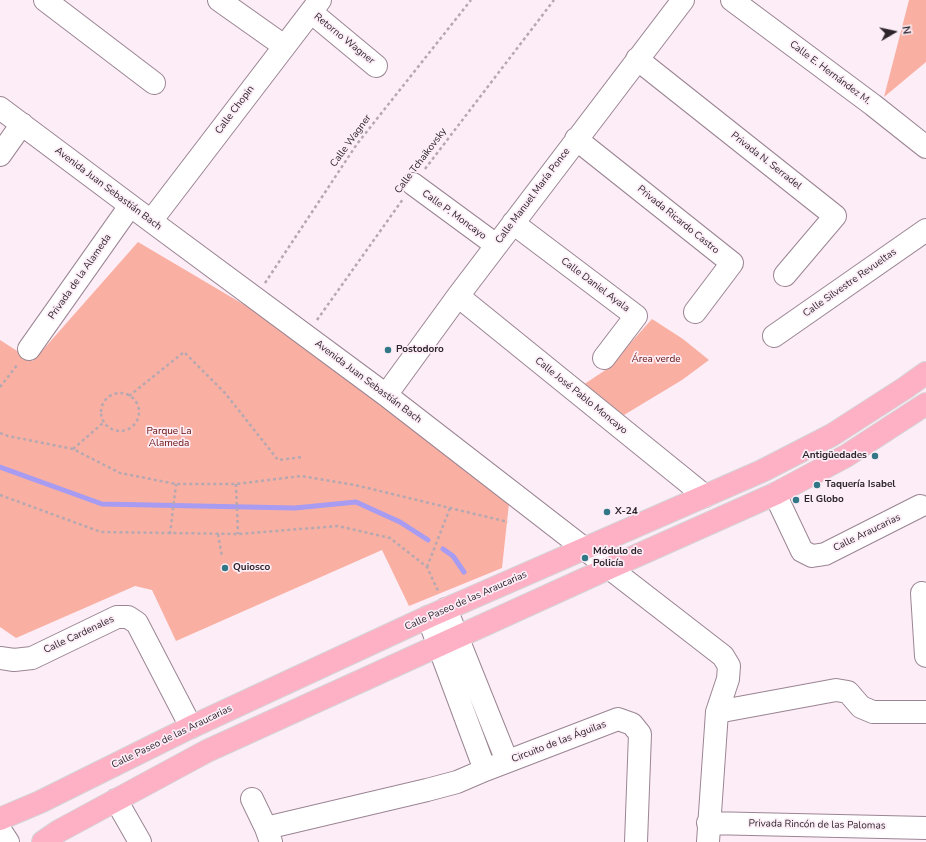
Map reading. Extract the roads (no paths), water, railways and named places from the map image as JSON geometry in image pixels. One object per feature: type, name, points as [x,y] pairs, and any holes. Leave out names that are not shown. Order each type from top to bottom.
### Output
[{"type":"main road","name":"Calle Paseo de las Araucarias","points":[[0,819],[40,802],[191,727],[437,613],[762,471],[832,435],[926,373]]},
{"type":"main road","points":[[43,842],[58,831],[207,751],[775,494],[846,456],[922,406],[905,388]]},
{"type":"street","points":[[45,0],[154,83]]},
{"type":"street","points":[[219,0],[284,46]]},
{"type":"street","name":"Calle E. Hernández M.","points":[[732,0],[873,105],[926,147]]},
{"type":"street","name":"Calle Manuel María Ponce","points":[[386,395],[513,222],[637,59],[671,4]]},
{"type":"street","name":"Calle Chopin","points":[[151,221],[315,6]]},
{"type":"street","name":"Retorno Wagner","points":[[315,6],[376,66]]},
{"type":"street","name":"Privada N. Serradel","points":[[637,59],[835,216],[785,275]]},
{"type":"street","name":"Avenida Juan Sebastián Bach","points":[[0,108],[386,395],[723,656],[729,666],[728,679],[717,712]]},
{"type":"street","points":[[0,155],[22,124]]},
{"type":"street","name":"Privada Ricardo Castro","points":[[576,139],[732,263],[695,312]]},
{"type":"street","name":"Calle P. Moncayo","points":[[413,184],[496,246]]},
{"type":"street","name":"Privada de la Alameda","points":[[29,349],[130,206]]},
{"type":"street","name":"Calle Daniel Ayala","points":[[513,222],[636,316],[604,358]]},
{"type":"street","name":"Calle Silvestre Revueltas","points":[[774,336],[926,230]]},
{"type":"street","name":"Calle José Pablo Moncayo","points":[[458,296],[705,496]]},
{"type":"street","name":"Calle Araucarias","points":[[775,494],[802,551],[812,556],[825,554],[920,506]]},
{"type":"street","points":[[922,594],[926,656]]},
{"type":"street","name":"Circuito de las Águilas","points":[[437,613],[448,641],[507,761]]},
{"type":"street","name":"Calle Cardenales","points":[[0,658],[14,660],[32,658],[117,617],[128,617],[137,623],[191,727]]},
{"type":"street","name":"Circuito de las Águilas","points":[[448,641],[485,770]]},
{"type":"street","points":[[708,833],[717,712],[836,690],[848,692],[861,707],[873,712],[926,712]]},
{"type":"street","name":"Circuito de las Águilas","points":[[252,799],[268,835],[457,782],[507,761],[618,719],[632,724],[640,734],[636,842]]},
{"type":"street","points":[[116,800],[140,842]]},
{"type":"street","name":"Privada Rincón de las Palomas","points":[[708,833],[926,828]]},
{"type":"street","points":[[0,830],[8,842]]},
{"type":"waterway","points":[[0,467],[102,504],[295,508],[356,502],[400,522],[428,540]]},
{"type":"waterway","points":[[443,549],[453,556],[464,572]]},
{"type":"place","name":"Postodoro","points":[[388,350]]},
{"type":"place","name":"Antigüedades","points":[[875,456]]},
{"type":"place","name":"Taquería Isabel","points":[[817,485]]},
{"type":"place","name":"El Globo","points":[[796,500]]},
{"type":"place","name":"X-24","points":[[607,512]]},
{"type":"place","name":"Módulo de Policía","points":[[585,558]]},
{"type":"place","name":"Quiosco","points":[[225,568]]},
{"type":"park label","name":"Área verde","points":[[656,360]]},
{"type":"park label","name":"Parque La Alameda","points":[[169,438]]}]
